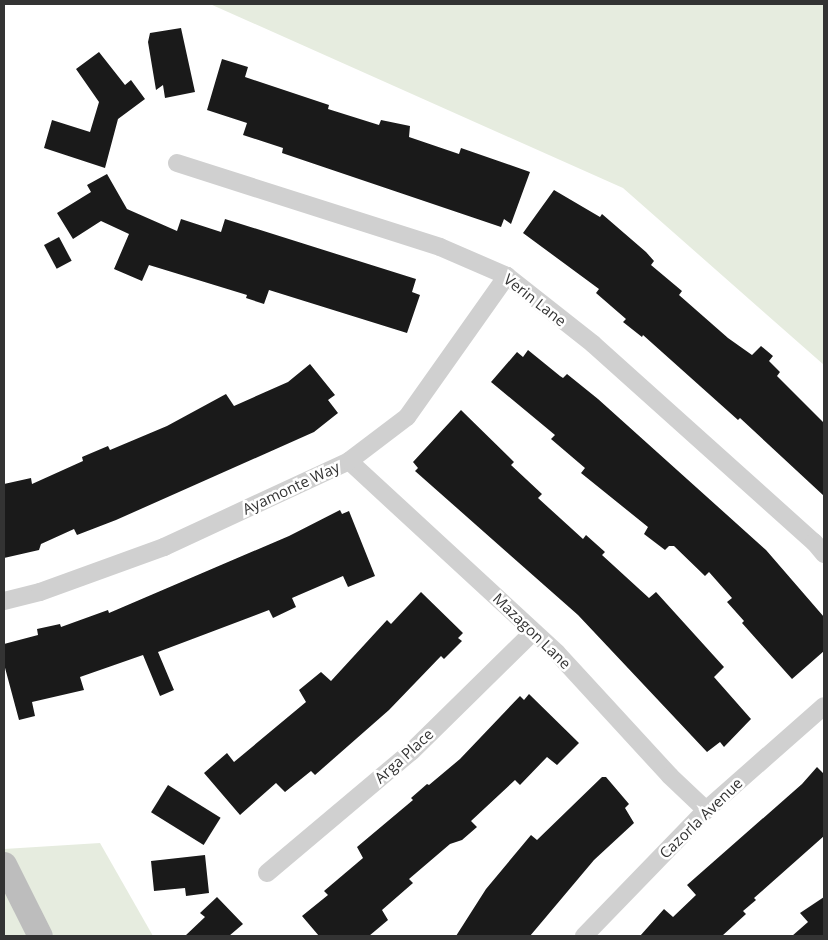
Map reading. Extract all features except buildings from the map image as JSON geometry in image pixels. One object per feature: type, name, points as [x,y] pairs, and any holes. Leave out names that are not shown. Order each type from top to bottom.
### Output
[{"type":"street","name":"Verin Lane","points":[[177,163],[440,247],[507,276],[593,344],[814,542],[824,554]]},
{"type":"street","name":"Ayamonte Way","points":[[4,601],[40,592],[164,547],[349,461],[407,417],[507,276]]},
{"type":"street","name":"Mazagon Lane","points":[[349,461],[533,632],[706,810]]},
{"type":"street","name":"Arga Place","points":[[267,874],[412,751],[533,632]]},
{"type":"street","name":"Cazorla Avenue","points":[[584,936],[706,810],[824,706]]},
{"type":"street","points":[[4,864],[40,936]]},
{"type":"shaded area","points":[[210,4],[824,4],[824,365],[623,188]]},
{"type":"shaded area","points":[[100,843],[153,936],[4,936],[4,849]]}]
